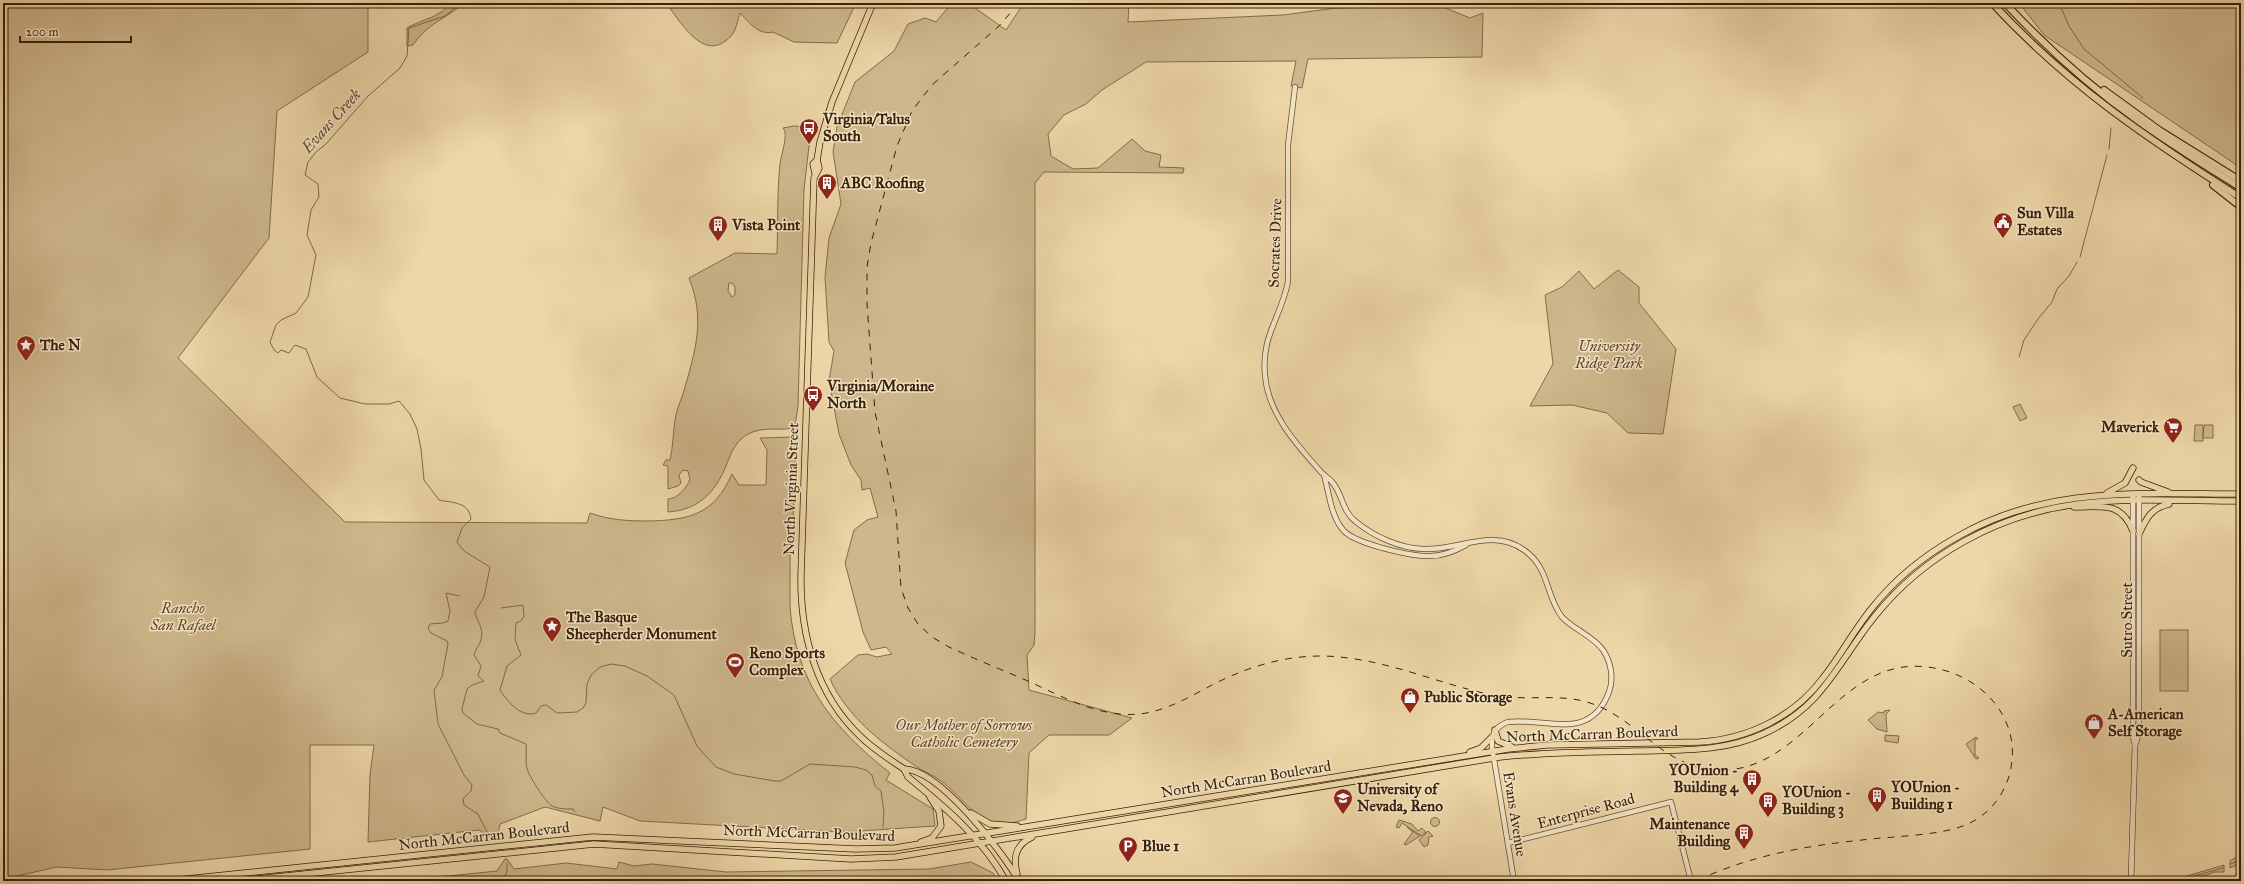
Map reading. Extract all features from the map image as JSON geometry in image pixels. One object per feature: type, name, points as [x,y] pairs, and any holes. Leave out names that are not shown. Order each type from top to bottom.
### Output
[{"type":"highway","points":[[1992,3],[2029,41],[2075,83],[2122,120],[2241,198]]},
{"type":"highway","points":[[2005,3],[2060,58],[2136,119],[2241,188]]},
{"type":"highway","points":[[2060,58],[2076,67],[2133,112],[2241,182]]},
{"type":"highway","points":[[2197,170],[2203,178],[2241,207]]},
{"type":"main road","name":"North Virginia Street","points":[[873,3],[832,102],[817,160],[819,168],[815,173],[801,575],[802,618],[812,659],[822,683],[837,709],[864,739],[904,769],[908,777],[952,813],[981,844],[1006,881]]},
{"type":"main road","points":[[2101,494],[2120,487],[2129,478],[2133,468]]},
{"type":"main road","points":[[2139,480],[2148,485],[2176,494]]},
{"type":"main road","name":"North McCarran Boulevard","points":[[167,881],[204,879],[593,837],[856,849],[905,847],[987,834],[1020,827],[1514,748],[1547,745],[1710,741],[1736,736],[1759,728],[1788,712],[1813,690],[1873,606],[1904,575],[1937,549],[1977,526],[2018,510],[2061,499],[2101,494],[2241,494]]},
{"type":"main road","name":"Sutro Street","points":[[2135,745],[2138,736],[2139,719],[2139,534],[2136,494]]},
{"type":"main road","name":"Sutro Street","points":[[2131,881],[2135,745],[2133,737],[2133,531],[2136,501]]},
{"type":"main road","points":[[2139,534],[2147,518],[2154,510],[2164,505],[2183,501]]},
{"type":"main road","name":"North McCarran Boulevard","points":[[237,881],[581,845],[657,847],[873,859],[915,855],[1020,838],[1494,758],[1542,753],[1710,749],[1739,743],[1765,734],[1794,717],[1818,696],[1830,681],[1872,619],[1895,594],[1918,573],[1946,552],[1983,532],[2021,516],[2056,507],[2092,502],[2241,501]]},
{"type":"main road","points":[[2056,507],[2115,509],[2125,515],[2133,531]]},
{"type":"main road","points":[[2133,550],[2139,551]]},
{"type":"main road","points":[[1495,730],[1498,741],[1514,748]]},
{"type":"main road","points":[[1456,757],[1481,748],[1492,737]]},
{"type":"main road","name":"North Virginia Street","points":[[904,769],[915,770],[963,808],[994,842],[1019,881]]},
{"type":"main road","points":[[905,847],[932,838],[941,826],[940,811],[926,791]]},
{"type":"main road","points":[[963,808],[990,824],[1020,827]]},
{"type":"main road","points":[[1019,881],[1014,860],[1021,844],[1040,834]]},
{"type":"main road","points":[[657,840],[657,847]]},
{"type":"main road","points":[[471,849],[472,856]]},
{"type":"street","name":"Socrates Drive","points":[[1295,87],[1288,145],[1288,278],[1283,300],[1268,337],[1264,355],[1265,376],[1272,404],[1282,423],[1323,474],[1333,483],[1345,509],[1353,520],[1389,542],[1423,549],[1470,543],[1486,539],[1501,540],[1520,547],[1532,556],[1545,575],[1558,610],[1566,621],[1599,645],[1606,655],[1611,671],[1611,684],[1606,697],[1597,711],[1583,721],[1573,724],[1560,725],[1512,721],[1504,723],[1495,730]]},
{"type":"street","name":"Socrates Drive","points":[[1323,474],[1340,525],[1352,538],[1376,546],[1430,556],[1456,550],[1470,543]]},
{"type":"street","points":[[1493,751],[1492,737],[1495,730]]},
{"type":"street","name":"Evans Avenue","points":[[1493,751],[1514,881]]},
{"type":"street","name":"Enterprise Road","points":[[1508,843],[1671,802],[1691,881]]},
{"type":"green space","name":"Rancho San Rafael","points":[[3,3],[368,3],[368,52],[277,111],[269,238],[178,358],[345,522],[587,523],[590,513],[612,519],[626,520],[648,521],[676,519],[699,512],[708,507],[725,488],[732,474],[739,485],[766,485],[767,450],[760,438],[793,437],[796,441],[793,521],[790,523],[790,607],[800,659],[809,681],[820,701],[834,720],[869,756],[890,773],[886,780],[933,809],[935,826],[844,832],[640,821],[603,807],[600,821],[545,807],[500,824],[497,839],[494,840],[479,830],[368,842],[370,775],[374,745],[310,745],[310,849],[107,870],[57,867],[3,879]]},
{"type":"green space","points":[[450,3],[464,3],[430,27],[413,45],[407,46],[407,28],[436,15]]},
{"type":"green space","points":[[666,3],[856,3],[837,43],[794,42],[773,32],[768,33],[759,30],[740,13],[733,34],[721,44],[712,46],[694,38]]},
{"type":"green space","name":"Our Mother of Sorrows Catholic Cemetery","points":[[952,3],[968,3],[1006,30],[1024,3],[1129,3],[1128,22],[1283,15],[1336,8],[1441,6],[1470,18],[1483,13],[1482,57],[1308,59],[1302,88],[1291,86],[1296,61],[1146,62],[1102,90],[1086,104],[1064,115],[1048,134],[1051,156],[1073,169],[1098,168],[1132,139],[1145,151],[1161,155],[1159,167],[1184,168],[1183,173],[1044,172],[1035,183],[1035,633],[1034,645],[1027,655],[1029,690],[1132,718],[1109,735],[1049,735],[1029,753],[1026,819],[1008,823],[995,823],[983,818],[941,781],[891,749],[867,729],[846,706],[830,679],[858,655],[867,654],[877,657],[892,654],[886,647],[871,650],[863,632],[845,563],[854,530],[867,520],[878,517],[870,488],[862,490],[861,480],[851,465],[839,434],[829,381],[834,351],[829,342],[825,277],[829,238],[841,204],[833,152],[837,127],[855,82],[894,51],[908,24],[925,18],[936,22]]},
{"type":"green space","points":[[2019,3],[2241,3],[2241,168],[2044,35]]},
{"type":"green space","points":[[794,126],[809,127],[814,133],[809,146],[804,190],[798,406],[795,426],[785,429],[756,431],[748,434],[736,445],[730,455],[722,476],[711,492],[697,504],[679,511],[668,512],[668,499],[675,497],[681,492],[687,486],[690,479],[688,471],[683,470],[679,475],[681,483],[678,486],[668,489],[668,466],[663,465],[666,460],[670,460],[678,407],[695,350],[697,336],[697,308],[689,278],[735,253],[777,254],[779,175],[785,134],[783,128]],"holes":[[[729,283],[732,283],[735,287],[735,295],[732,297],[728,291]]]},
{"type":"green space","name":"University Ridge Park","points":[[1618,270],[1639,287],[1639,303],[1676,349],[1663,434],[1628,433],[1607,413],[1572,405],[1530,406],[1553,364],[1545,295],[1562,287],[1579,271],[1594,289]]},
{"type":"green space","points":[[2020,404],[2027,418],[2020,421],[2013,407]]},
{"type":"green space","points":[[2195,425],[2203,425],[2203,441],[2194,441]]},
{"type":"green space","points":[[2204,425],[2213,425],[2213,438],[2203,438]]},
{"type":"green space","points":[[2160,630],[2188,630],[2188,691],[2160,691]]},
{"type":"green space","points":[[1890,710],[1886,714],[1887,732],[1877,729],[1868,720],[1878,712],[1884,713],[1884,711]]},
{"type":"green space","points":[[1885,735],[1899,736],[1898,743],[1885,741]]},
{"type":"green space","points":[[1976,737],[1978,739],[1975,739],[1975,755],[1979,758],[1976,759],[1966,744]]},
{"type":"green space","points":[[1435,817],[1440,822],[1435,827],[1430,822]]},
{"type":"green space","points":[[1399,820],[1412,824],[1418,831],[1422,828],[1426,832],[1421,836],[1402,823],[1399,828],[1396,827]]},
{"type":"green space","points":[[1407,827],[1420,836],[1406,845],[1404,844],[1413,832]]},
{"type":"green space","points":[[1428,831],[1433,836],[1429,837],[1428,845],[1424,847],[1419,840]]},
{"type":"green space","points":[[2241,854],[2241,863],[2230,868],[2230,861]]},
{"type":"green space","points":[[505,859],[507,859],[514,869],[566,863],[617,869],[619,862],[634,866],[652,864],[726,872],[929,869],[971,862],[993,873],[998,881],[398,881],[497,871]]},
{"type":"green space","points":[[2224,865],[2224,872],[2215,872],[2190,881],[2170,881]]},
{"type":"waterway","name":"Evans Creek","points":[[461,3],[445,16],[409,28],[407,56],[400,68],[368,96],[326,144],[316,152],[308,162],[305,175],[318,184],[319,197],[311,210],[307,235],[316,255],[308,297],[296,313],[281,320],[276,325],[270,342],[274,350],[278,353],[281,350],[289,353],[295,345],[306,349],[317,377],[340,398],[365,404],[389,404],[399,401],[410,414],[417,429],[421,449],[424,480],[439,500],[459,504],[467,509],[470,513],[471,519],[462,528],[457,542],[464,551],[490,567],[484,597],[475,612],[482,635],[474,655],[481,666],[478,676],[484,681],[472,685],[467,689],[462,709],[463,713],[477,724],[498,729],[500,733],[526,744],[526,763],[528,772],[542,795],[552,806],[573,809],[575,812]]},
{"type":"waterway","points":[[2059,3],[2069,26],[2084,49],[2143,98]]},
{"type":"waterway","points":[[2109,149],[2111,128]]},
{"type":"waterway","points":[[2080,257],[2107,155]]},
{"type":"waterway","points":[[2019,357],[2024,340],[2052,302],[2057,289],[2069,276],[2077,262]]},
{"type":"waterway","points":[[459,596],[446,593],[450,611],[448,621],[430,624],[428,628],[431,633],[447,641],[448,644],[442,677],[434,690],[438,724],[464,775],[472,785],[471,791],[463,799],[464,805],[478,814],[487,832],[496,839]]},
{"type":"waterway","points":[[501,608],[523,605],[524,616],[521,621],[516,623],[515,640],[521,655],[507,666],[500,690],[511,704],[520,711],[530,714],[536,713],[541,706],[546,705],[557,713],[577,712],[583,708],[586,703],[587,684],[591,675],[600,667],[611,664],[625,666],[647,676],[674,695],[697,746],[716,767],[734,774],[775,781],[781,781],[810,764],[855,767],[866,770],[872,775],[875,786],[881,791],[884,812],[883,827]]},
{"type":"waterway","points":[[2231,864],[2241,859]]},
{"type":"waterway","points":[[502,881],[507,872],[507,863]]},
{"type":"waterway","points":[[2176,881],[2223,868]]},
{"type":"railway","points":[[1019,3],[999,26],[932,85],[912,111],[897,146],[871,243],[867,267],[867,304],[875,412],[896,511],[901,588],[908,608],[918,624],[932,637],[949,647],[1068,700],[1096,710],[1111,713],[1140,714],[1159,710],[1177,703],[1228,677],[1261,665],[1295,658],[1330,656],[1384,665],[1492,695],[1518,698],[1556,698],[1581,700],[1609,711],[1652,742],[1682,761],[1698,767],[1716,770],[1748,766],[1775,754],[1800,735],[1847,694],[1872,677],[1901,667],[1934,668],[1960,676],[1983,691],[2002,713],[2012,741],[2011,770],[2004,789],[1993,805],[1979,818],[1970,823],[1947,831],[1840,842],[1777,853],[1736,865],[1696,881]]},
{"type":"place","name":"Virginia/Talus South","points":[[809,145]]},
{"type":"place","name":"ABC Roofing","points":[[827,200]]},
{"type":"place","name":"Sun Villa Estates","points":[[2003,239]]},
{"type":"place","name":"Vista Point","points":[[718,242]]},
{"type":"place","name":"The N","points":[[26,362]]},
{"type":"place","name":"Virginia/Moraine North","points":[[813,412]]},
{"type":"place","name":"Maverick","points":[[2173,444]]},
{"type":"place","name":"The Basque Sheepherder Monument","points":[[552,643]]},
{"type":"place","name":"Reno Sports Complex","points":[[735,679]]},
{"type":"place","name":"Public Storage","points":[[1410,714]]},
{"type":"place","name":"A-American Self Storage","points":[[2094,740]]},
{"type":"place","name":"YOUnion - Building 4","points":[[1752,796]]},
{"type":"place","name":"YOUnion - Building 1","points":[[1877,813]]},
{"type":"place","name":"University of Nevada, Reno","points":[[1343,815]]},
{"type":"place","name":"YOUnion - Building 3","points":[[1768,818]]},
{"type":"place","name":"Maintenance Building","points":[[1744,850]]},
{"type":"place","name":"Blue 1","points":[[1128,863]]}]
